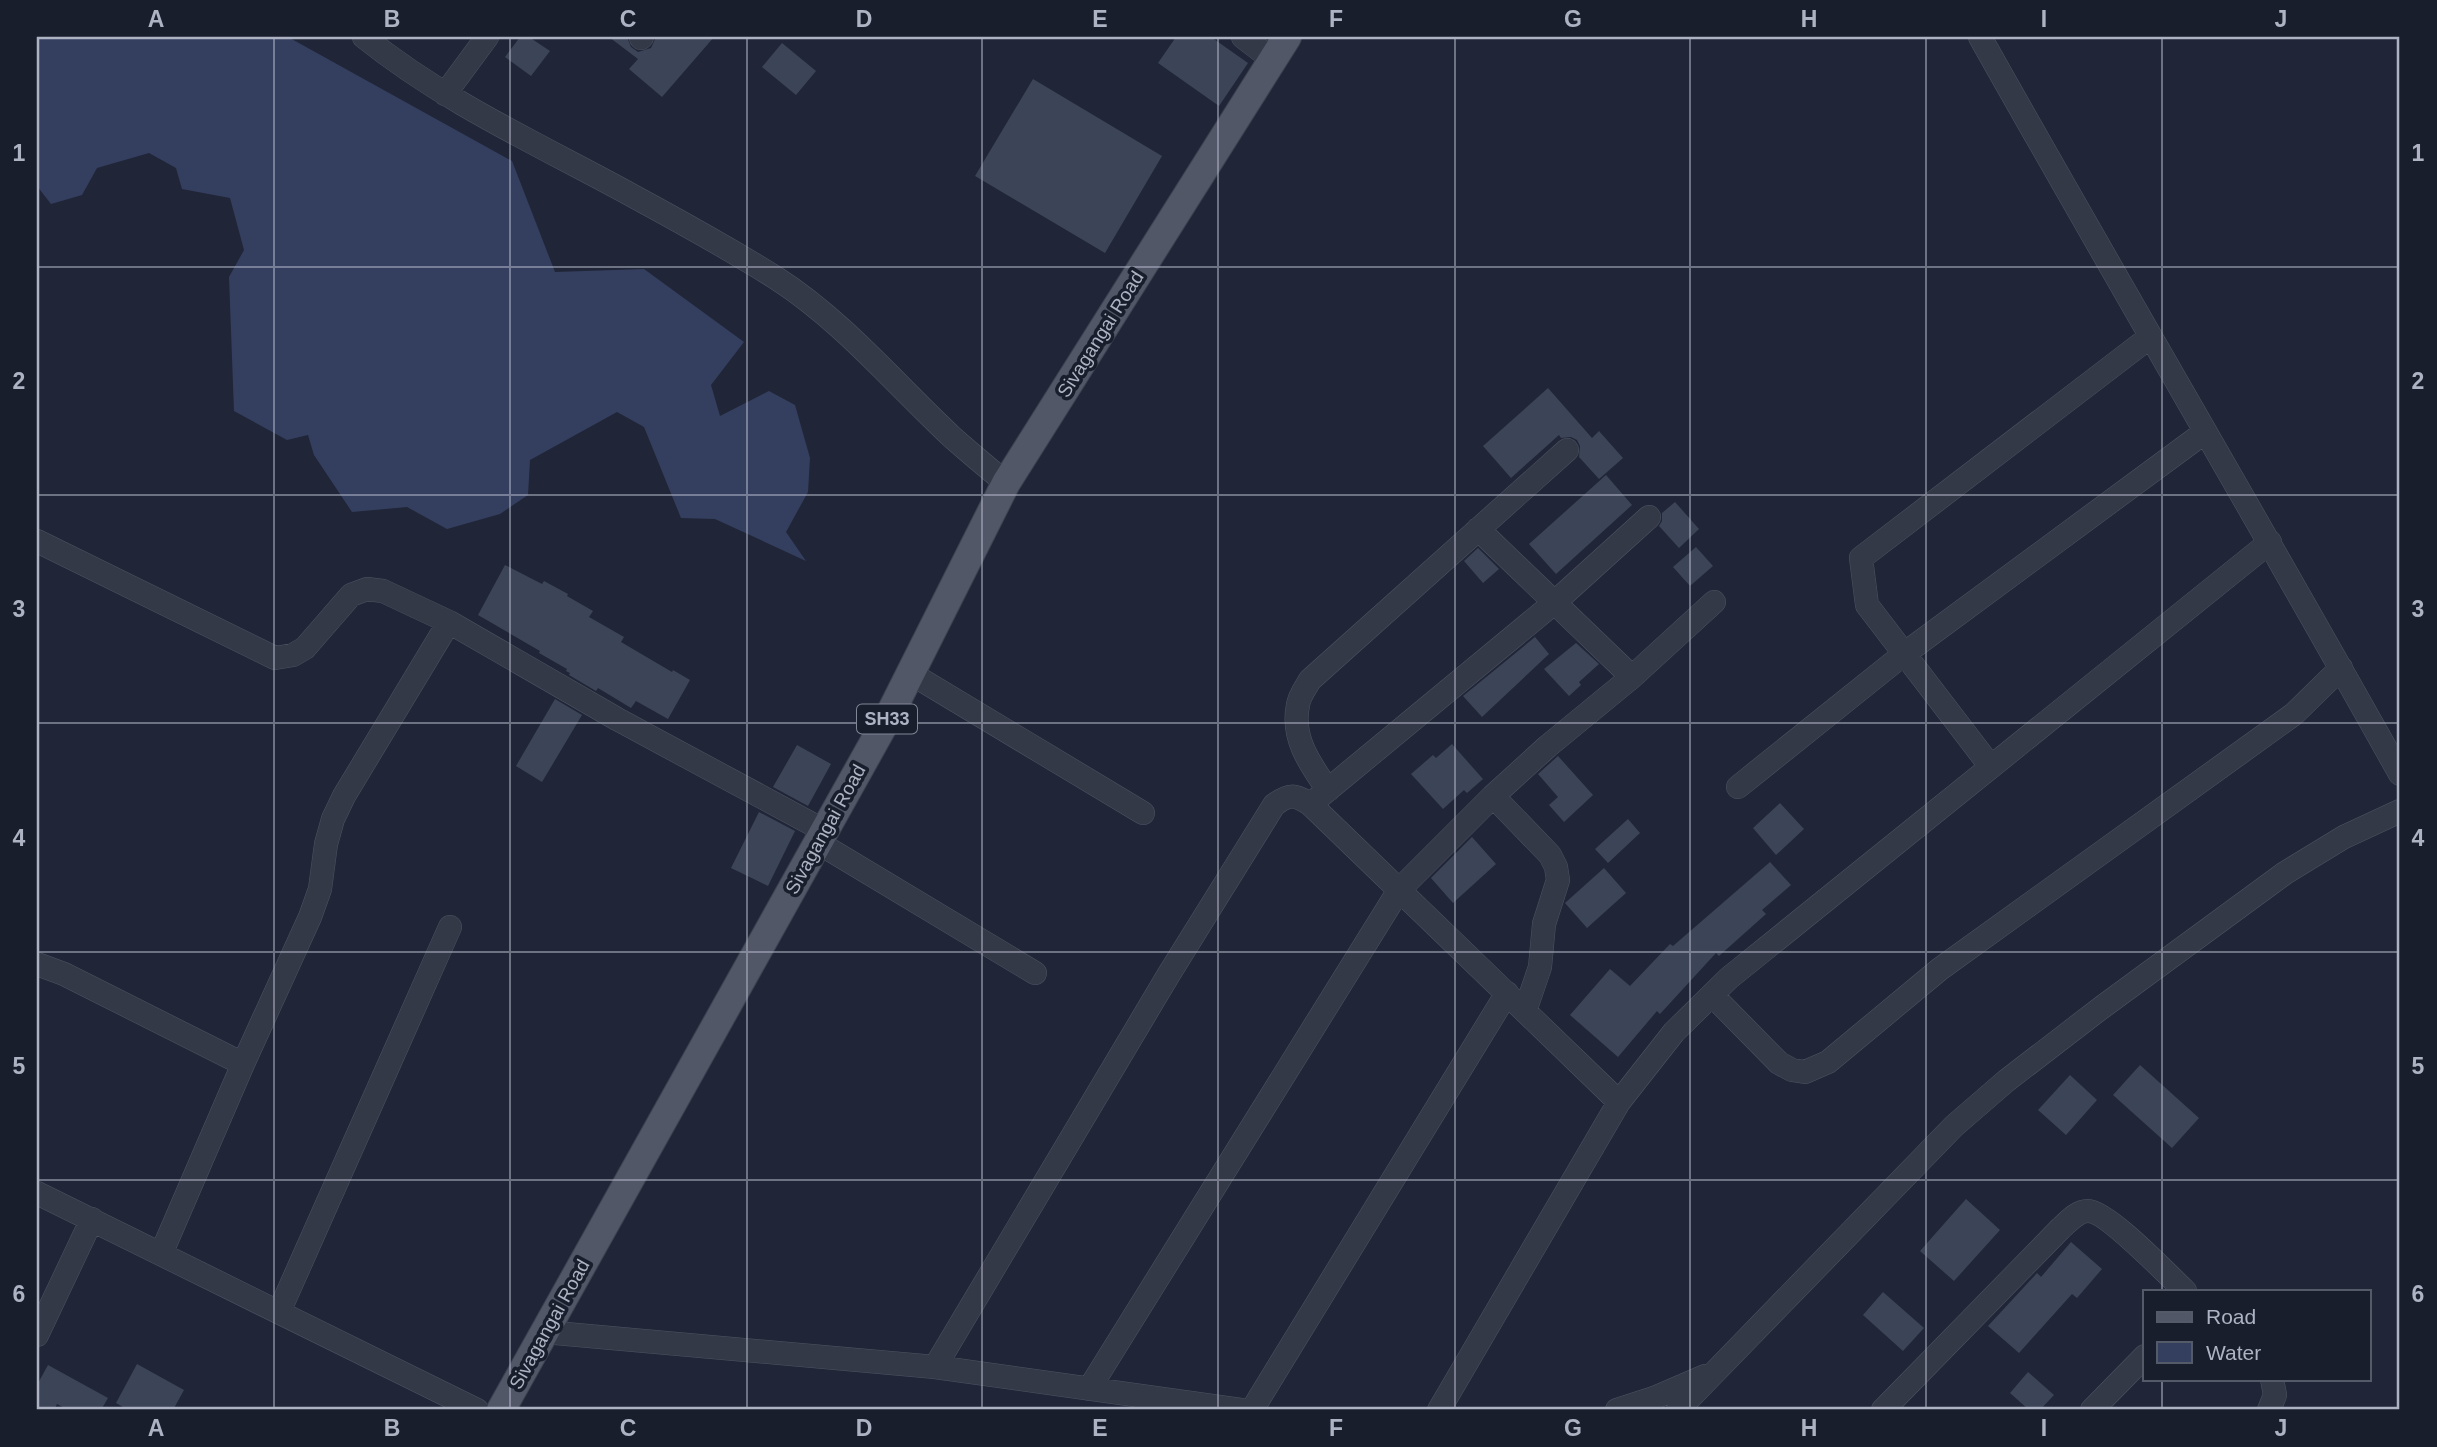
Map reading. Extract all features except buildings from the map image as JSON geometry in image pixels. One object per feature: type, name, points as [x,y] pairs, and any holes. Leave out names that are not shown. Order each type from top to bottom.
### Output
[{"type":"main road","name":"Sivagangai Road","points":[[501,1410],[892,710],[1006,483],[1280,48]]},
{"type":"street","points":[[364,37],[445,94],[510,132],[634,196],[778,279],[841,329],[953,437],[1006,483]]},
{"type":"street","points":[[445,94],[487,37]]},
{"type":"street","points":[[1243,37],[1280,48]]},
{"type":"street","points":[[1980,37],[2400,774]]},
{"type":"street","points":[[1991,767],[1867,605],[1861,558],[2150,337]]},
{"type":"street","points":[[1738,788],[1904,654],[2206,432]]},
{"type":"street","points":[[1567,450],[1310,680],[1298,703],[1297,726],[1300,746],[1319,797],[1399,890],[1619,1102]]},
{"type":"street","points":[[935,1367],[1169,974],[1274,805],[1287,796],[1319,797],[1554,603],[1649,517]]},
{"type":"street","points":[[1478,529],[1632,677]]},
{"type":"street","points":[[37,541],[275,658],[293,655],[304,648],[351,595],[367,589],[383,591],[449,622],[820,836],[1035,973]]},
{"type":"street","points":[[1439,1410],[1619,1102],[1674,1032],[1729,978],[2270,542]]},
{"type":"street","points":[[1089,1389],[1399,890],[1493,796],[1548,746],[1632,677],[1714,602]]},
{"type":"street","points":[[161,1254],[310,918],[320,889],[326,844],[333,819],[344,796],[449,622]]},
{"type":"street","points":[[1712,995],[1779,1063],[1792,1070],[1805,1072],[1828,1062],[1940,969],[2294,713],[2341,668]]},
{"type":"street","points":[[910,673],[1143,813]]},
{"type":"street","points":[[1493,796],[1550,855],[1558,880],[1544,924],[1539,967],[1525,1011]]},
{"type":"street","points":[[1678,1410],[1954,1126],[2006,1081],[2285,873],[2344,837],[2400,811]]},
{"type":"street","points":[[279,1312],[450,927]]},
{"type":"street","points":[[37,964],[64,974],[243,1064]]},
{"type":"street","points":[[1252,1410],[1507,993]]},
{"type":"street","points":[[37,1193],[477,1410]]},
{"type":"street","points":[[1883,1410],[2061,1228],[2078,1214],[2088,1211],[2098,1214],[2184,1290]]},
{"type":"street","points":[[37,1335],[92,1219]]},
{"type":"street","points":[[544,1332],[935,1367],[1241,1410]]},
{"type":"street","points":[[2092,1410],[2143,1358]]},
{"type":"street","points":[[1617,1410],[1654,1398],[1715,1372]]},
{"type":"street","points":[[2269,1410],[2275,1395],[2272,1380]]},
{"type":"water","points":[[37,37],[288,37],[512,161],[555,272],[644,269],[744,342],[711,385],[720,416],[769,391],[795,405],[810,458],[808,492],[786,532],[806,561],[715,519],[681,518],[644,427],[617,412],[530,460],[528,495],[500,514],[447,529],[407,507],[352,512],[314,455],[308,435],[287,440],[234,411],[229,277],[244,250],[230,198],[182,189],[176,168],[149,153],[97,168],[82,195],[51,204],[37,186]]}]
